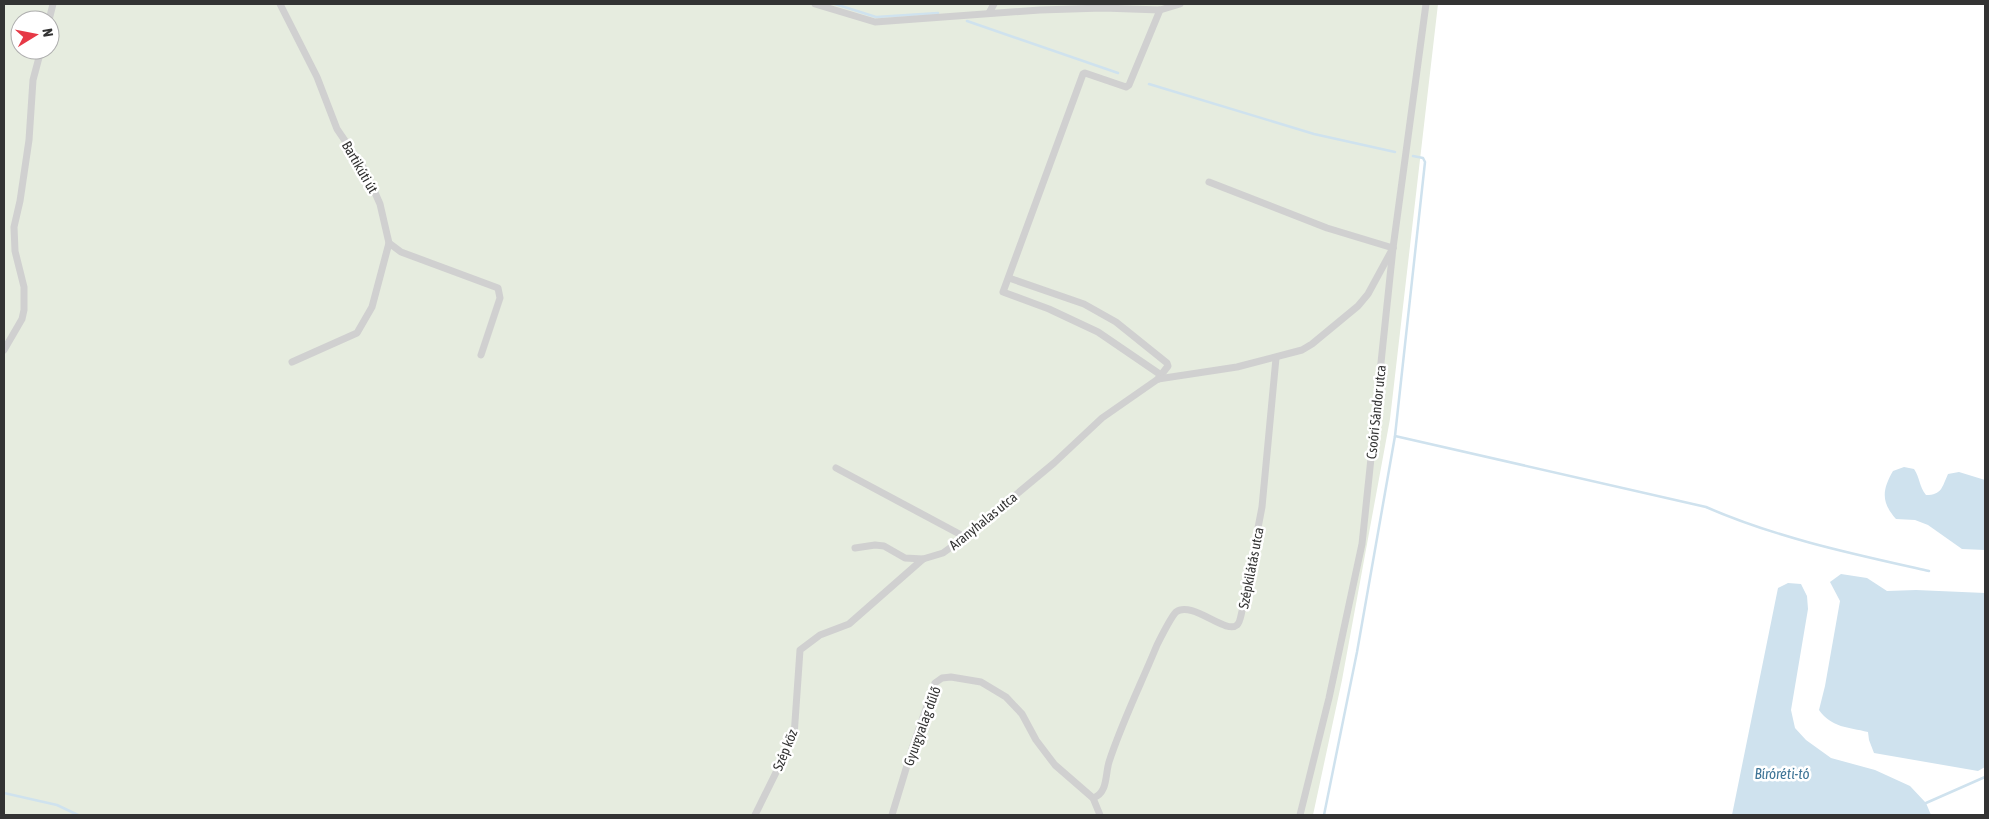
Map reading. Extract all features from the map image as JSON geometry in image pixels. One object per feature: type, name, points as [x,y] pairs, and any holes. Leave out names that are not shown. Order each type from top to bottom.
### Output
[{"type":"street","name":"Bartikúti út","points":[[280,4],[317,77],[337,129],[365,170],[380,204],[388,242]]},
{"type":"street","points":[[815,4],[875,22],[989,13],[1103,8],[1160,10],[1180,4]]},
{"type":"street","points":[[989,13],[994,4]]},
{"type":"street","name":"Csoóri Sándor utca","points":[[1300,815],[1329,698],[1362,544],[1394,248],[1426,4]]},
{"type":"street","points":[[1009,278],[1084,304],[1116,322],[1167,363],[1168,366],[1160,377],[1098,332],[1049,309],[1004,292],[1009,278],[1083,74],[1085,73],[1126,87],[1130,85],[1160,10]]},
{"type":"street","points":[[4,350],[22,319],[24,310],[24,287],[15,251],[14,228],[29,140],[33,80],[38,60]]},
{"type":"street","points":[[1209,182],[1327,228],[1394,248]]},
{"type":"street","points":[[292,362],[357,333],[372,307],[388,242],[401,252],[498,288],[500,298],[481,355]]},
{"type":"street","name":"Aranyhalas utca","points":[[800,650],[820,635],[849,624],[923,559],[943,552],[965,536],[1054,463],[1102,418],[1160,377],[1237,367],[1276,358],[1302,350],[1312,344],[1358,306],[1368,294],[1394,248]]},
{"type":"street","name":"Szépkilátás utca","points":[[1093,798],[1099,796],[1103,791],[1109,764],[1121,729],[1162,636],[1174,614],[1184,610],[1192,610],[1227,626],[1234,627],[1238,625],[1262,507],[1276,358]]},
{"type":"street","points":[[836,468],[965,536]]},
{"type":"street","points":[[855,548],[874,545],[884,546],[905,558],[923,559]]},
{"type":"street","name":"Szép köz","points":[[755,815],[794,736],[800,650]]},
{"type":"street","name":"Gyurgyalag dűlő","points":[[892,815],[935,683],[942,678],[981,682],[1006,697],[1022,714],[1036,740],[1055,765],[1093,798],[1100,815]]},
{"type":"shaded area","points":[[4,4],[1438,4],[1390,419],[1342,680],[1313,815],[4,815]]},
{"type":"water","points":[[1904,467],[1914,469],[1926,495],[1938,492],[1948,474],[1959,472],[1985,480],[1985,550],[1962,549],[1928,525],[1915,520],[1896,519],[1888,507],[1885,490],[1893,471]]},
{"type":"water","points":[[1841,574],[1867,578],[1887,591],[1916,590],[1985,593],[1985,767],[1978,771],[1874,753],[1868,732],[1835,724],[1819,710],[1840,601],[1830,582]]},
{"type":"water","name":"Bíróréti-tó","points":[[1788,583],[1801,584],[1807,596],[1808,609],[1791,710],[1795,728],[1806,740],[1831,758],[1875,770],[1910,786],[1926,803],[1931,815],[1732,815],[1778,588]]},
{"type":"waterway","points":[[835,4],[876,17],[938,13]]},
{"type":"waterway","points":[[967,21],[1118,73]]},
{"type":"waterway","points":[[1149,84],[1314,134],[1395,152]]},
{"type":"waterway","points":[[1324,815],[1357,652],[1395,436],[1425,162],[1423,158],[1413,156]]},
{"type":"waterway","points":[[1395,436],[1706,507],[1760,528],[1844,551],[1929,571]]},
{"type":"waterway","points":[[1926,803],[1985,777]]},
{"type":"waterway","points":[[4,793],[57,805],[78,815]]}]
